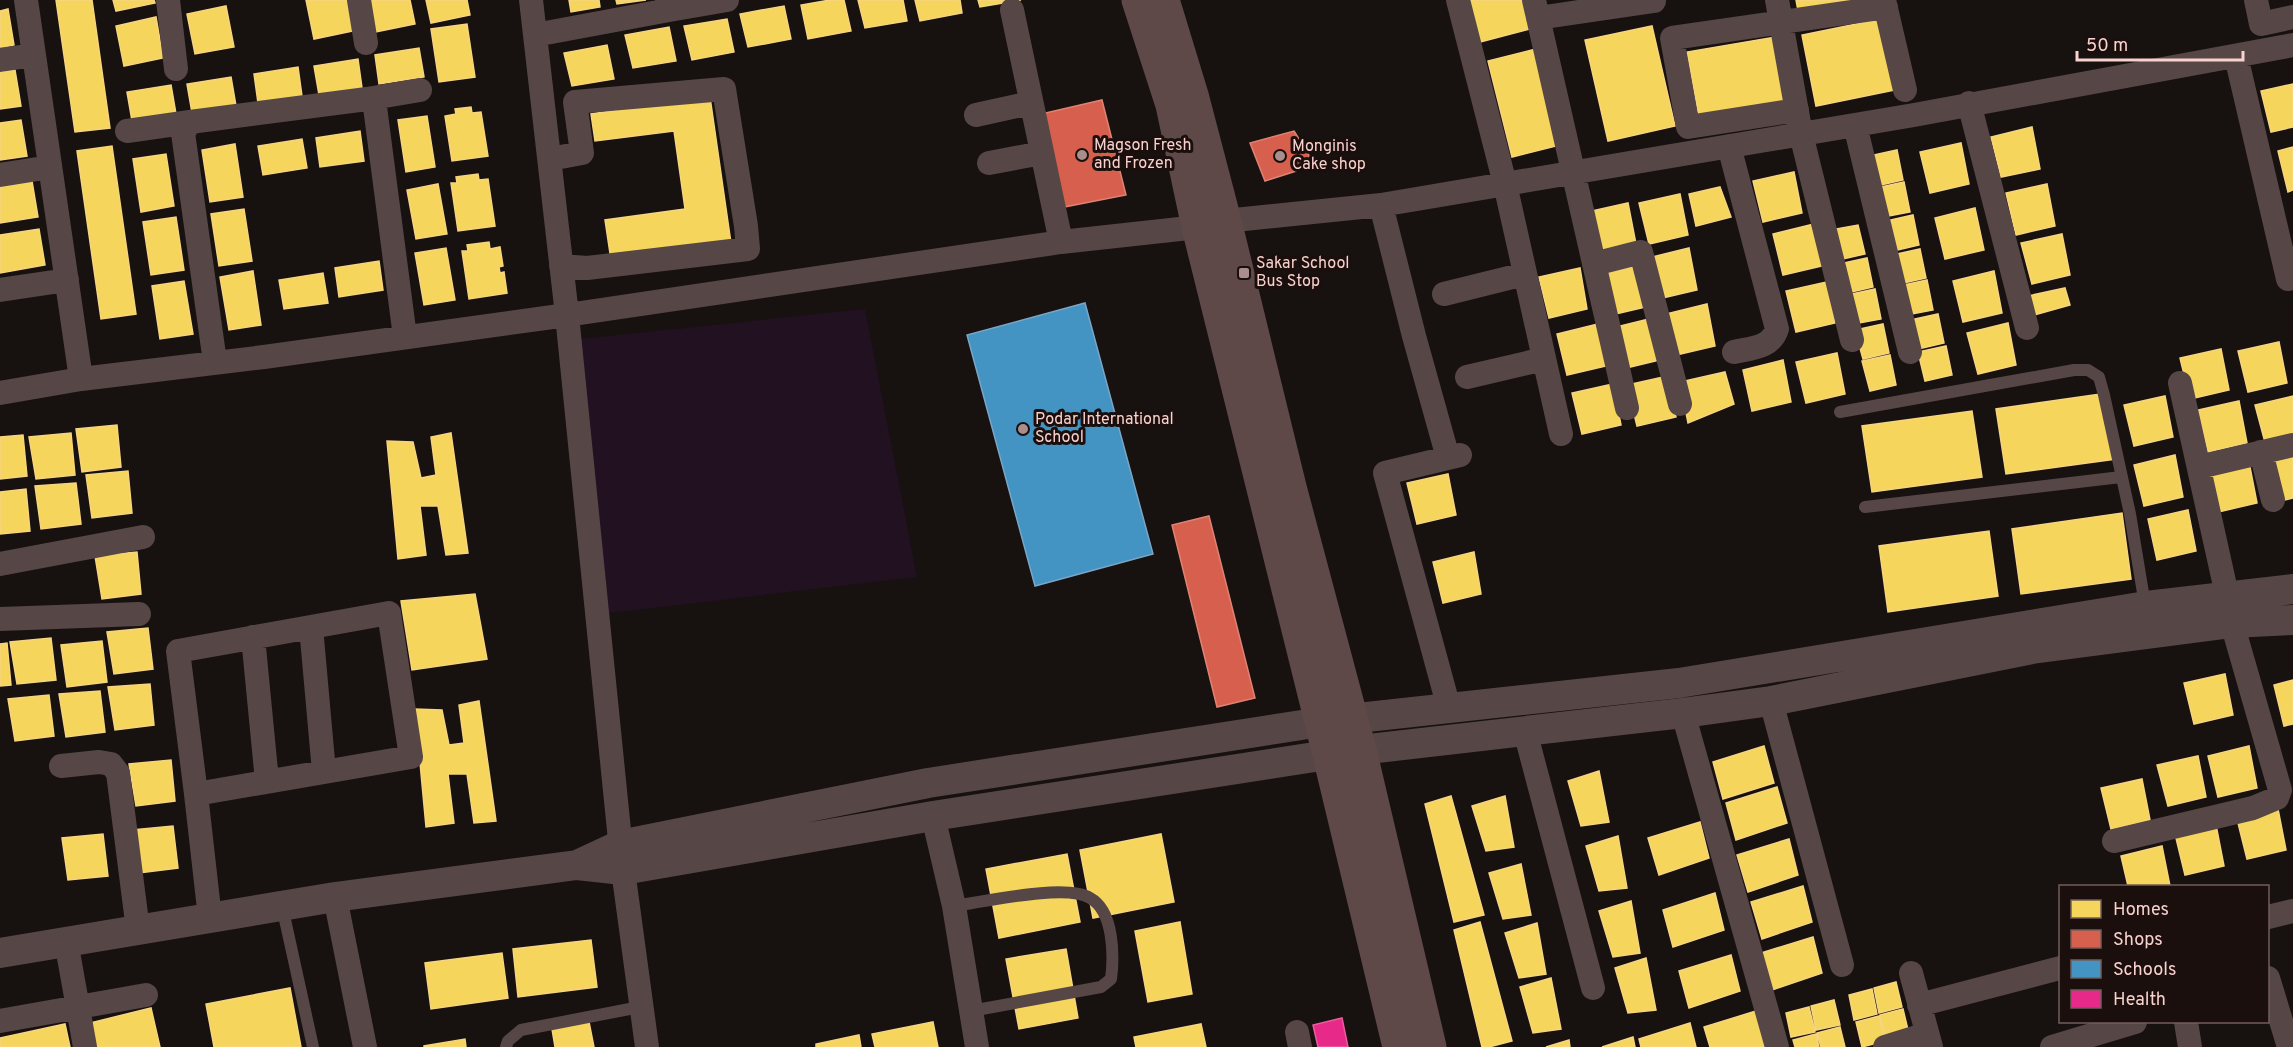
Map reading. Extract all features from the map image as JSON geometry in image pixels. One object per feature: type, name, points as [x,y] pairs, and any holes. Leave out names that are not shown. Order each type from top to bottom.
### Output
[{"type":"main road","points":[[1138,0],[1211,224],[1340,736],[1430,1047]]},
{"type":"main road","points":[[1162,0],[1192,95],[1211,224]]},
{"type":"main road","points":[[1340,736],[1399,1047]]},
{"type":"street","points":[[26,0],[81,379]]},
{"type":"street","points":[[168,0],[176,69]]},
{"type":"street","points":[[359,0],[366,43]]},
{"type":"street","points":[[531,0],[567,315],[621,858],[647,1047]]},
{"type":"street","points":[[535,35],[668,5],[727,0]]},
{"type":"street","points":[[1458,0],[1505,184],[1561,434]]},
{"type":"street","points":[[2256,0],[2261,24],[2293,17]]},
{"type":"street","points":[[1627,408],[1536,9],[1654,1]]},
{"type":"street","points":[[1905,90],[1885,4],[1779,11],[1672,38],[1688,127],[1799,122],[1855,125],[2293,45]]},
{"type":"street","points":[[1012,10],[1061,242]]},
{"type":"street","points":[[1779,11],[1799,122],[1852,340]]},
{"type":"street","points":[[0,60],[34,55]]},
{"type":"street","points":[[2236,56],[2288,279]]},
{"type":"street","points":[[550,159],[582,153],[575,102],[724,89],[746,226],[748,249],[587,267],[561,266]]},
{"type":"street","points":[[127,130],[368,99],[420,90]]},
{"type":"street","points":[[368,99],[375,107],[405,337]]},
{"type":"street","points":[[976,115],[1031,103]]},
{"type":"street","points":[[1969,103],[2027,328]]},
{"type":"street","points":[[190,122],[183,133],[215,363]]},
{"type":"street","points":[[0,393],[81,379],[567,315],[1061,242],[1381,205],[1729,146],[1799,122]]},
{"type":"street","points":[[1855,125],[1910,352]]},
{"type":"street","points":[[1729,146],[1777,329],[1774,339],[1767,344],[1734,352]]},
{"type":"street","points":[[989,163],[1042,153]]},
{"type":"street","points":[[0,175],[50,167]]},
{"type":"street","points":[[1381,205],[1413,336],[1452,451],[1385,473],[1449,708]]},
{"type":"street","points":[[1594,264],[1641,252],[1680,404]]},
{"type":"street","points":[[1444,294],[1525,274]]},
{"type":"street","points":[[0,290],[67,280]]},
{"type":"street","points":[[1467,377],[1544,359]]},
{"type":"street","points":[[2114,841],[2253,808],[2277,798],[2280,790],[2229,609],[2180,383]]},
{"type":"street","points":[[2199,467],[2293,445]]},
{"type":"street","points":[[2261,452],[2273,500]]},
{"type":"street","points":[[0,564],[143,537]]},
{"type":"street","points":[[621,858],[928,783],[1340,736],[1525,731],[1683,714],[1771,700],[2229,609],[2293,589]]},
{"type":"street","points":[[0,953],[335,897],[933,816],[1340,736],[1449,708],[1679,683],[2146,606],[2229,609],[2293,620]]},
{"type":"street","points":[[196,794],[411,757],[389,613],[178,651],[210,918]]},
{"type":"street","points":[[0,619],[139,614]]},
{"type":"street","points":[[311,627],[324,772]]},
{"type":"street","points":[[253,637],[267,782]]},
{"type":"street","points":[[1771,700],[1842,965]]},
{"type":"street","points":[[1683,714],[1777,1047]]},
{"type":"street","points":[[1525,731],[1593,988]]},
{"type":"street","points":[[61,766],[99,762],[111,764],[118,773],[138,930]]},
{"type":"street","points":[[933,816],[954,906],[977,1047]]},
{"type":"street","points":[[335,897],[365,1047]]},
{"type":"street","points":[[2269,917],[2293,911]]},
{"type":"street","points":[[66,941],[85,1047]]},
{"type":"street","points":[[1919,1005],[2059,969]]},
{"type":"street","points":[[1885,1047],[1929,1041],[1911,974]]},
{"type":"street","points":[[2269,981],[2289,1047]]},
{"type":"street","points":[[0,1021],[146,995]]},
{"type":"street","points":[[2052,1047],[2132,1023]]},
{"type":"street","points":[[2186,1023],[2190,1047]]},
{"type":"lane","points":[[1840,411],[2074,370],[2088,370],[2099,377],[2146,606]]},
{"type":"lane","points":[[1865,507],[2121,477]]},
{"type":"lane","points":[[954,906],[1050,892],[1072,892],[1091,898],[1106,917],[1114,961],[1111,979],[1101,987],[971,1011]]},
{"type":"lane","points":[[282,906],[312,1047]]},
{"type":"lane","points":[[506,1047],[508,1041],[521,1030],[640,1007]]},
{"type":"shaded area","points":[[865,309],[917,577],[609,613],[580,339]]},
{"type":"building: Homes","points":[[56,0],[92,0],[110,128],[75,132]]},
{"type":"building: Homes","points":[[113,0],[154,0],[155,3],[116,11]]},
{"type":"building: Homes","points":[[306,0],[347,0],[353,31],[314,39]]},
{"type":"building: Homes","points":[[369,0],[410,0],[415,24],[375,32]]},
{"type":"building: Homes","points":[[426,0],[467,0],[470,15],[431,23]]},
{"type":"building: Homes","points":[[569,0],[599,0],[600,7],[571,12]]},
{"type":"building: Homes","points":[[616,0],[646,0],[617,4]]},
{"type":"building: Homes","points":[[844,0],[851,31],[808,39],[801,5]]},
{"type":"building: Homes","points":[[858,0],[903,0],[907,21],[865,28]]},
{"type":"building: Homes","points":[[915,0],[960,0],[962,13],[920,21]]},
{"type":"building: Homes","points":[[978,0],[1021,0],[980,7]]},
{"type":"building: Homes","points":[[1469,0],[1523,0],[1530,29],[1480,42]]},
{"type":"building: Homes","points":[[1796,0],[1879,0],[1799,16]]},
{"type":"building: Homes","points":[[226,6],[234,47],[195,54],[187,14]]},
{"type":"building: Homes","points":[[784,6],[791,39],[748,47],[740,14]]},
{"type":"building: Homes","points":[[8,9],[14,45],[0,48],[0,11]]},
{"type":"building: Homes","points":[[156,17],[163,58],[124,66],[116,26]]},
{"type":"building: Homes","points":[[1886,18],[1900,89],[1816,106],[1802,35]]},
{"type":"building: Homes","points":[[727,19],[734,52],[692,60],[684,26]]},
{"type":"building: Homes","points":[[467,24],[475,77],[439,82],[431,29]]},
{"type":"building: Homes","points":[[1652,26],[1675,126],[1608,141],[1585,40]]},
{"type":"building: Homes","points":[[669,27],[676,61],[633,68],[625,35]]},
{"type":"building: Homes","points":[[1775,37],[1788,108],[1700,123],[1687,52]]},
{"type":"building: Homes","points":[[607,45],[614,79],[572,86],[564,53]]},
{"type":"building: Homes","points":[[419,48],[424,77],[379,84],[375,55]]},
{"type":"building: Homes","points":[[1536,49],[1560,145],[1512,157],[1488,61]]},
{"type":"building: Homes","points":[[358,59],[362,88],[319,95],[314,66]]},
{"type":"building: Homes","points":[[298,67],[302,96],[258,103],[254,74]]},
{"type":"building: Homes","points":[[15,70],[21,106],[0,109],[0,72]]},
{"type":"building: Homes","points":[[231,77],[236,106],[192,113],[187,84]]},
{"type":"building: Homes","points":[[2293,84],[2293,127],[2271,132],[2261,91]]},
{"type":"building: Homes","points":[[171,85],[176,114],[132,121],[127,92]]},
{"type":"building: Homes","points":[[710,97],[731,243],[611,260],[605,220],[685,209],[674,131],[595,141],[591,114]]},
{"type":"building: Homes","points":[[471,107],[472,113],[481,112],[488,156],[452,161],[445,116],[456,114],[455,109]]},
{"type":"building: Homes","points":[[427,116],[435,167],[406,172],[398,120]]},
{"type":"building: Homes","points":[[21,120],[27,156],[0,160],[0,123]]},
{"type":"building: Homes","points":[[2032,127],[2040,169],[2001,177],[1991,137]]},
{"type":"building: Homes","points":[[360,131],[364,161],[320,167],[316,138]]},
{"type":"building: Homes","points":[[302,139],[307,168],[263,175],[258,146]]},
{"type":"building: Homes","points":[[1961,143],[1969,184],[1930,193],[1920,152]]},
{"type":"building: Homes","points":[[235,144],[243,197],[210,202],[202,150]]},
{"type":"building: Homes","points":[[112,146],[136,314],[101,319],[77,151]]},
{"type":"building: Homes","points":[[2293,147],[2293,190],[2288,192],[2278,151]]},
{"type":"building: Homes","points":[[1897,150],[1903,180],[1876,186],[1869,156]]},
{"type":"building: Homes","points":[[166,154],[174,206],[141,212],[133,159]]},
{"type":"building: Homes","points":[[1794,172],[1802,213],[1763,222],[1753,181]]},
{"type":"building: Homes","points":[[478,174],[479,180],[488,179],[495,226],[458,231],[451,183],[457,183],[456,177]]},
{"type":"building: Homes","points":[[32,181],[38,217],[0,223],[0,186]]},
{"type":"building: Homes","points":[[1904,182],[1910,212],[1884,217],[1876,188]]},
{"type":"building: Homes","points":[[438,184],[447,234],[416,239],[407,190]]},
{"type":"building: Homes","points":[[2047,184],[2055,226],[2016,235],[2006,193]]},
{"type":"building: Homes","points":[[1720,187],[1731,217],[1696,226],[1689,194]]},
{"type":"building: Homes","points":[[1680,194],[1688,235],[1649,244],[1639,203]]},
{"type":"building: Homes","points":[[1628,203],[1636,244],[1597,253],[1587,212]]},
{"type":"building: Homes","points":[[1975,208],[1984,250],[1945,259],[1935,218]]},
{"type":"building: Homes","points":[[244,209],[252,261],[219,266],[211,214]]},
{"type":"building: Homes","points":[[1913,215],[1919,245],[1893,251],[1886,221]]},
{"type":"building: Homes","points":[[176,217],[184,270],[151,275],[143,222]]},
{"type":"building: Homes","points":[[1814,224],[1822,266],[1783,275],[1773,234]]},
{"type":"building: Homes","points":[[1858,225],[1865,254],[1838,260],[1830,230]]},
{"type":"building: Homes","points":[[39,229],[45,265],[0,273],[0,235]]},
{"type":"building: Homes","points":[[2062,234],[2070,275],[2032,284],[2021,243]]},
{"type":"building: Homes","points":[[489,242],[490,249],[500,247],[503,266],[499,267],[500,273],[504,272],[507,293],[469,299],[462,251],[468,251],[467,245]]},
{"type":"building: Homes","points":[[446,248],[455,300],[424,305],[415,253]]},
{"type":"building: Homes","points":[[1689,248],[1697,290],[1658,299],[1648,258]]},
{"type":"building: Homes","points":[[1920,249],[1926,278],[1899,284],[1892,255]]},
{"type":"building: Homes","points":[[1867,258],[1873,287],[1847,293],[1839,264]]},
{"type":"building: Homes","points":[[379,261],[383,290],[339,297],[335,268]]},
{"type":"building: Homes","points":[[1641,265],[1650,306],[1611,315],[1601,274]]},
{"type":"building: Homes","points":[[1580,268],[1587,309],[1549,318],[1539,277]]},
{"type":"building: Homes","points":[[253,271],[261,325],[229,330],[220,277]]},
{"type":"building: Homes","points":[[1994,271],[2002,313],[1963,322],[1953,281]]},
{"type":"building: Homes","points":[[323,273],[328,303],[284,309],[279,280]]},
{"type":"building: Homes","points":[[1927,280],[1933,310],[1907,315],[1899,286]]},
{"type":"building: Homes","points":[[184,281],[193,334],[160,339],[152,286]]},
{"type":"building: Homes","points":[[1827,282],[1835,323],[1796,332],[1786,291]]},
{"type":"building: Homes","points":[[2065,288],[2070,305],[2034,315],[2028,296]]},
{"type":"building: Homes","points":[[1875,289],[1881,319],[1854,324],[1847,295]]},
{"type":"building: Homes","points":[[1707,304],[1715,346],[1676,355],[1666,314]]},
{"type":"building: Homes","points":[[1938,314],[1944,343],[1918,349],[1910,320]]},
{"type":"building: Homes","points":[[1657,317],[1664,359],[1626,368],[1616,327]]},
{"type":"building: Homes","points":[[2008,323],[2016,365],[1978,374],[1967,333]]},
{"type":"building: Homes","points":[[1598,324],[1606,366],[1567,375],[1557,334]]},
{"type":"building: Homes","points":[[1883,324],[1889,353],[1863,359],[1855,330]]},
{"type":"building: Homes","points":[[2279,342],[2287,383],[2248,392],[2238,351]]},
{"type":"building: Homes","points":[[1946,346],[1952,375],[1925,381],[1918,352]]},
{"type":"building: Homes","points":[[2221,349],[2229,390],[2190,399],[2180,358]]},
{"type":"building: Homes","points":[[1837,353],[1845,394],[1806,403],[1796,362]]},
{"type":"building: Homes","points":[[1890,355],[1896,385],[1870,391],[1862,361]]},
{"type":"building: Homes","points":[[1783,360],[1791,402],[1752,411],[1743,370]]},
{"type":"building: Homes","points":[[1725,372],[1734,404],[1688,423],[1680,382]]},
{"type":"building: Homes","points":[[1668,376],[1676,417],[1637,426],[1627,385]]},
{"type":"building: Homes","points":[[1613,384],[1621,425],[1582,434],[1572,393]]},
{"type":"building: Homes","points":[[2107,393],[2116,459],[2006,474],[1996,409]]},
{"type":"building: Homes","points":[[2165,396],[2173,437],[2134,446],[2124,405]]},
{"type":"building: Homes","points":[[2293,396],[2293,440],[2266,446],[2255,405]]},
{"type":"building: Homes","points":[[2239,401],[2247,443],[2208,452],[2198,410]]},
{"type":"building: Homes","points":[[1972,411],[1982,477],[1872,492],[1862,426]]},
{"type":"building: Homes","points":[[117,425],[121,467],[82,472],[76,429]]},
{"type":"building: Homes","points":[[71,433],[75,475],[36,479],[29,437]]},
{"type":"building: Homes","points":[[451,433],[468,553],[446,555],[438,506],[420,506],[426,555],[398,559],[387,441],[413,442],[421,478],[436,475],[431,437]]},
{"type":"building: Homes","points":[[23,435],[27,476],[0,479],[0,437]]},
{"type":"building: Homes","points":[[2293,454],[2293,498],[2280,501],[2270,460]]},
{"type":"building: Homes","points":[[2175,455],[2183,497],[2144,506],[2134,465]]},
{"type":"building: Homes","points":[[2249,462],[2257,503],[2218,512],[2208,471]]},
{"type":"building: Homes","points":[[128,471],[132,513],[92,518],[86,475]]},
{"type":"building: Homes","points":[[1448,474],[1456,515],[1417,524],[1407,483]]},
{"type":"building: Homes","points":[[76,483],[81,524],[41,529],[35,486]]},
{"type":"building: Homes","points":[[26,489],[30,531],[0,534],[0,492]]},
{"type":"building: Homes","points":[[2188,510],[2196,551],[2157,560],[2148,519]]},
{"type":"building: Homes","points":[[2122,513],[2131,579],[2021,594],[2012,529]]},
{"type":"building: Homes","points":[[1989,531],[1998,596],[1888,612],[1879,546]]},
{"type":"building: Homes","points":[[137,552],[141,594],[102,599],[95,556]]},
{"type":"building: Homes","points":[[1474,552],[1481,594],[1443,603],[1433,562]]},
{"type":"building: Homes","points":[[475,594],[487,659],[412,670],[401,601]]},
{"type":"building: Homes","points":[[148,628],[153,669],[114,674],[107,632]]},
{"type":"building: Homes","points":[[51,638],[56,680],[17,684],[10,642]]},
{"type":"building: Homes","points":[[102,641],[107,682],[67,687],[61,645]]},
{"type":"building: Homes","points":[[7,643],[11,685],[0,686],[0,644]]},
{"type":"building: Homes","points":[[2225,674],[2233,715],[2194,724],[2184,683]]},
{"type":"building: Homes","points":[[2293,680],[2293,724],[2284,726],[2274,685]]},
{"type":"building: Homes","points":[[150,684],[154,725],[115,730],[108,687]]},
{"type":"building: Homes","points":[[100,691],[105,732],[66,737],[59,694]]},
{"type":"building: Homes","points":[[49,695],[54,736],[15,741],[8,699]]},
{"type":"building: Homes","points":[[479,701],[496,821],[474,823],[467,774],[448,774],[454,823],[426,827],[415,709],[442,710],[449,745],[464,743],[459,705]]},
{"type":"building: Homes","points":[[1764,746],[1774,783],[1723,799],[1713,762]]},
{"type":"building: Homes","points":[[2249,746],[2257,788],[2218,797],[2208,756]]},
{"type":"building: Homes","points":[[2198,756],[2206,797],[2168,806],[2157,765]]},
{"type":"building: Homes","points":[[171,760],[175,801],[136,806],[129,764]]},
{"type":"building: Homes","points":[[1599,771],[1609,822],[1581,826],[1568,781]]},
{"type":"building: Homes","points":[[2142,779],[2150,820],[2111,829],[2101,788]]},
{"type":"building: Homes","points":[[1777,787],[1787,823],[1736,840],[1726,803]]},
{"type":"building: Homes","points":[[1451,796],[1484,915],[1454,922],[1425,804]]},
{"type":"building: Homes","points":[[1505,796],[1514,847],[1486,851],[1472,806]]},
{"type":"building: Homes","points":[[2278,809],[2286,850],[2247,859],[2237,819]]},
{"type":"building: Homes","points":[[1700,822],[1709,858],[1659,875],[1648,838]]},
{"type":"building: Homes","points":[[2216,825],[2224,866],[2185,875],[2175,834]]},
{"type":"building: Homes","points":[[173,826],[178,868],[139,873],[132,830]]},
{"type":"building: Homes","points":[[103,834],[108,876],[68,880],[62,838]]},
{"type":"building: Homes","points":[[1161,834],[1174,902],[1093,918],[1080,850]]},
{"type":"building: Homes","points":[[1618,836],[1627,888],[1599,891],[1586,846]]},
{"type":"building: Homes","points":[[1789,839],[1798,875],[1748,892],[1737,855]]},
{"type":"building: Homes","points":[[2162,846],[2170,885],[2128,885],[2121,856]]},
{"type":"building: Homes","points":[[1067,854],[1080,922],[999,938],[986,869]]},
{"type":"building: Homes","points":[[1521,864],[1531,915],[1503,919],[1489,873]]},
{"type":"building: Homes","points":[[1803,886],[1812,922],[1762,939],[1751,902]]},
{"type":"building: Homes","points":[[1715,893],[1724,930],[1673,947],[1663,910]]},
{"type":"building: Homes","points":[[1631,901],[1640,953],[1613,957],[1599,911]]},
{"type":"building: Homes","points":[[1180,922],[1192,994],[1148,1002],[1135,931]]},
{"type":"building: Homes","points":[[1480,922],[1512,1041],[1489,1047],[1482,1047],[1454,930]]},
{"type":"building: Homes","points":[[1537,923],[1546,974],[1519,978],[1505,933]]},
{"type":"building: Homes","points":[[1813,937],[1822,973],[1772,990],[1761,953]]},
{"type":"building: Homes","points":[[591,940],[597,987],[518,997],[513,949]]},
{"type":"building: Homes","points":[[1066,949],[1078,1018],[1019,1029],[1006,959]]},
{"type":"building: Homes","points":[[502,953],[508,998],[431,1009],[425,963]]},
{"type":"building: Homes","points":[[1731,955],[1740,991],[1689,1008],[1679,971]]},
{"type":"building: Homes","points":[[1646,958],[1656,1010],[1628,1013],[1615,968]]},
{"type":"building: Homes","points":[[1551,978],[1561,1029],[1533,1033],[1520,987]]},
{"type":"building: Homes","points":[[1896,982],[1902,1007],[1879,1013],[1874,988]]},
{"type":"building: Homes","points":[[290,988],[301,1047],[214,1047],[206,1004]]},
{"type":"building: Homes","points":[[1872,989],[1877,1014],[1854,1020],[1849,995]]},
{"type":"building: Homes","points":[[1834,1000],[1840,1025],[1816,1030],[1811,1006]]},
{"type":"building: Homes","points":[[1809,1007],[1815,1032],[1791,1037],[1786,1013]]},
{"type":"building: Homes","points":[[151,1008],[160,1047],[96,1047],[90,1023]]},
{"type":"building: Homes","points":[[1903,1009],[1909,1034],[1886,1040],[1880,1015]]},
{"type":"building: Homes","points":[[1756,1011],[1765,1047],[1710,1047],[1704,1027]]},
{"type":"building: Homes","points":[[1879,1016],[1885,1041],[1862,1047],[1856,1022]]},
{"type":"building: Homes","points":[[589,1022],[594,1047],[555,1047],[552,1029]]},
{"type":"building: Homes","points":[[933,1022],[938,1047],[875,1047],[872,1034]]},
{"type":"building: Homes","points":[[1690,1023],[1696,1047],[1641,1047],[1639,1039]]},
{"type":"building: Homes","points":[[65,1024],[70,1047],[0,1047],[0,1038]]},
{"type":"building: Homes","points":[[1201,1024],[1206,1047],[1136,1047],[1134,1037]]},
{"type":"building: Homes","points":[[1840,1027],[1845,1047],[1821,1047],[1817,1033]]},
{"type":"building: Homes","points":[[1816,1034],[1819,1047],[1795,1047],[1793,1040]]},
{"type":"building: Homes","points":[[859,1035],[861,1047],[816,1047],[816,1044]]},
{"type":"building: Homes","points":[[1633,1037],[1635,1047],[1602,1047]]},
{"type":"building: Homes","points":[[465,1039],[466,1047],[424,1047],[424,1046]]},
{"type":"building: Homes","points":[[1569,1040],[1570,1047],[1546,1047]]},
{"type":"building: Shops","points":[[1102,100],[1126,195],[1059,208],[1041,114]]},
{"type":"building: Shops","points":[[1294,131],[1315,165],[1265,181],[1250,143]]},
{"type":"building: Shops","points":[[1209,516],[1255,698],[1217,707],[1172,525]]},
{"type":"building: Schools","points":[[1085,303],[1153,554],[1035,586],[967,335]]},
{"type":"building: Health","points":[[1342,1018],[1348,1047],[1318,1047],[1313,1025]]},
{"type":"place","name":"Magson Fresh and Frozen","points":[[1082,155]]},
{"type":"place","name":"Monginis Cake shop","points":[[1280,156]]},
{"type":"place","name":"Sakar School Bus Stop","points":[[1244,273]]},
{"type":"place","name":"Podar International School","points":[[1023,429]]}]
